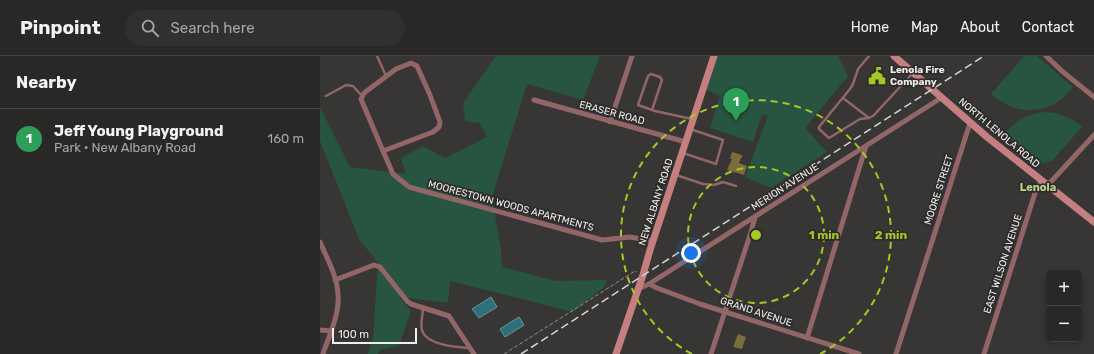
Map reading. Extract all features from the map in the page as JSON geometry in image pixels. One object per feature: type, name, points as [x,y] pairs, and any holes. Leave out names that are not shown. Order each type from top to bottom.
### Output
[{"type":"main road","name":"NEW ALBANY ROAD","points":[[616,354],[644,273],[653,241],[714,56]]},
{"type":"main road","name":"NORTH LENOLA ROAD","points":[[894,56],[970,123],[1094,222]]},
{"type":"street","points":[[610,122],[632,56]]},
{"type":"street","points":[[1046,56],[1094,97]]},
{"type":"street","points":[[362,96],[396,69],[411,63],[417,66],[430,95],[440,122],[438,127],[433,132],[383,151]]},
{"type":"street","name":"MOORESTOWN WOODS APARTMENTS","points":[[362,96],[361,99],[393,174],[409,187],[602,240],[630,237],[653,241]]},
{"type":"street","name":"MERION AVENUE","points":[[638,289],[649,284],[941,98]]},
{"type":"street","name":"ERASER ROAD","points":[[534,100],[686,142]]},
{"type":"street","name":"MOORE STREET","points":[[896,354],[970,123]]},
{"type":"street","points":[[1044,183],[1068,165],[1094,135]]},
{"type":"street","points":[[807,338],[866,146]]},
{"type":"street","name":"EAST WILSON AVENUE","points":[[984,354],[1036,190],[1044,183]]},
{"type":"street","points":[[711,354],[726,312],[755,217]]},
{"type":"street","points":[[320,242],[335,280],[339,296],[331,331],[323,354]]},
{"type":"street","points":[[335,280],[374,265],[380,267],[407,301],[449,316],[474,354]]},
{"type":"street","name":"GRAND AVENUE","points":[[649,284],[668,293],[859,354]]},
{"type":"street","points":[[320,330],[331,331]]},
{"type":"lane","points":[[377,56],[386,76]]},
{"type":"lane","points":[[869,56],[858,69],[853,84],[819,127],[819,129],[829,138],[860,119],[873,116],[914,73]]},
{"type":"lane","points":[[652,110],[662,80],[660,77],[650,74],[638,105],[652,110],[693,119]]},
{"type":"lane","points":[[326,96],[346,85],[353,86],[362,96]]},
{"type":"lane","points":[[843,98],[869,118]]},
{"type":"lane","points":[[683,153],[716,164],[723,140],[690,129]]},
{"type":"lane","points":[[675,174],[703,184],[723,182],[736,186]]},
{"type":"lane","points":[[424,308],[421,325],[425,336],[430,340],[448,346],[470,348]]},
{"type":"path","points":[[504,354],[635,271],[644,273]]},
{"type":"green space","points":[[496,56],[600,56],[583,100],[527,84],[492,197],[501,251],[502,267],[556,281],[607,280],[605,286],[573,312],[450,281],[448,303],[399,297],[411,311],[399,346],[379,350],[378,354],[368,354],[373,338],[378,263],[359,239],[320,141],[320,107],[350,167],[406,174],[401,158],[423,146],[445,158],[487,137],[480,123],[465,121],[463,103]]},
{"type":"green space","points":[[715,56],[838,56],[848,76],[805,128],[827,152],[771,188],[745,177],[768,116],[762,114],[753,142],[710,128],[720,96],[704,89]]},
{"type":"green space","points":[[1024,56],[1037,56],[1073,87],[1055,104],[1034,110],[1023,110],[1012,107],[991,94]]},
{"type":"green space","points":[[1046,112],[1065,116],[1082,127],[1052,161],[1041,164],[1005,133],[1023,118]]},
{"type":"water","points":[[491,297],[497,307],[479,318],[472,309]]},
{"type":"water","points":[[519,317],[524,325],[505,337],[500,329]]},
{"type":"building","points":[[732,152],[742,155],[739,163],[747,166],[744,175],[727,170],[732,159],[730,159]]},
{"type":"building","points":[[738,334],[746,337],[742,349],[733,347]]},
{"type":"railway","points":[[521,354],[984,56]]},
{"type":"place","name":"Lenola Fire Company","points":[[877,76]]},
{"type":"place","name":"Jeff Young Playground","points":[[736,121]]},
{"type":"district","name":"Lenola","points":[[1038,187]]}]
